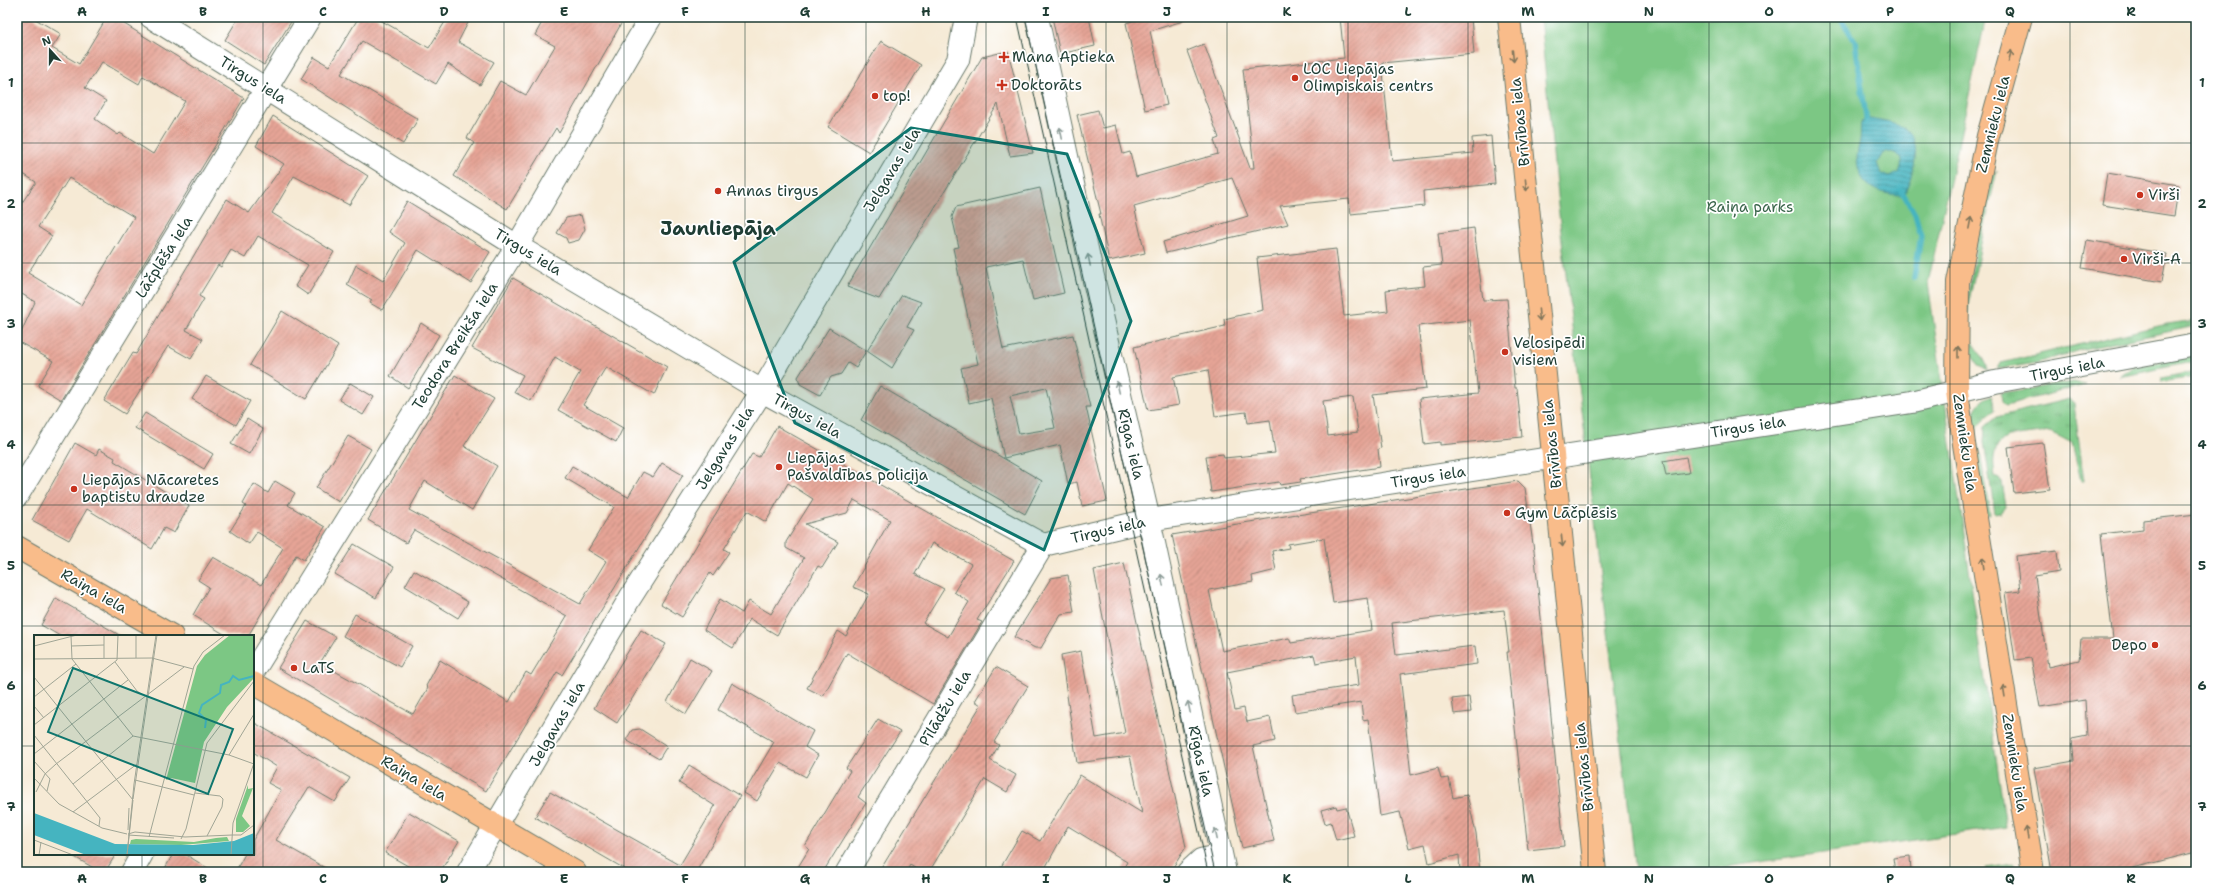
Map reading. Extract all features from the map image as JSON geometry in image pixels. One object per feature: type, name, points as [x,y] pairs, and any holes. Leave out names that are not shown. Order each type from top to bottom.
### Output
[{"type":"main road","name":"Brīvības iela","points":[[1509,17],[1595,872]]},
{"type":"main road","name":"Zemnieku iela","points":[[2021,17],[1988,136],[1958,282],[1957,391],[1965,451],[2033,872]]},
{"type":"main road","name":"Raiņa iela","points":[[17,547],[170,635]]},
{"type":"main road","name":"Raiņa iela","points":[[254,684],[575,872]]},
{"type":"street","name":"Tirgus iela","points":[[151,17],[517,246],[762,390],[1043,545],[1149,520],[1912,402],[1995,382],[2196,345]]},
{"type":"street","name":"Lāčplēša iela","points":[[17,496],[310,17]]},
{"type":"street","name":"Teodora Breikša iela","points":[[254,670],[517,246],[651,17]]},
{"type":"street","name":"Jelgavas iela","points":[[468,872],[497,827],[630,598],[762,390],[958,60],[966,17]]},
{"type":"street","name":"Rīgas iela","points":[[1037,17],[1090,264],[1149,520],[1223,864]]},
{"type":"street","name":"Pīlādžu iela","points":[[847,872],[1043,545]]},
{"type":"street","points":[[132,872],[141,855]]},
{"type":"street","points":[[1188,872],[1201,860],[1223,864]]},
{"type":"highlighted area","points":[[911,128],[1067,154],[1131,321],[1044,550],[795,423],[734,262]]},
{"type":"green space","name":"Raiņa parks","points":[[1540,17],[1986,17],[1928,283],[2006,827],[1690,872],[1636,872],[1558,206]]},
{"type":"green space","points":[[1997,170],[1967,315],[1969,336],[1974,346],[1984,359],[1988,370],[1979,366],[1966,347],[1967,301],[1976,246],[1993,174]]},
{"type":"green space","points":[[2196,320],[2196,326],[2080,350],[2037,363],[1998,369],[1998,366],[2001,363],[2166,324]]},
{"type":"green space","points":[[2196,355],[2196,361],[2120,377],[2131,368]]},
{"type":"green space","points":[[2196,371],[2196,377],[2160,382],[2161,378]]},
{"type":"green space","points":[[2074,382],[2085,385],[2006,405],[2002,401],[2001,393]]},
{"type":"green space","points":[[1992,395],[1995,410],[1977,426],[1976,437],[1970,439],[1974,412],[1981,402]]},
{"type":"green space","points":[[2069,399],[2074,403],[2084,481],[2081,481],[2072,443],[2050,432],[2008,437],[2002,440],[1994,454],[1995,477],[2000,479],[2002,482],[2006,507],[2001,513],[1995,514],[1984,442],[1985,427],[1997,417]]},
{"type":"green space","points":[[1979,447],[1990,515],[1984,515],[1973,448]]},
{"type":"green space","points":[[2013,864],[2014,872],[1987,872],[1986,868]]},
{"type":"water","points":[[1866,118],[1891,123],[1905,129],[1911,135],[1916,151],[1915,160],[1904,195],[1895,195],[1878,191],[1865,182],[1861,176],[1857,158],[1861,122]],"holes":[[[1883,153],[1895,153],[1901,160],[1901,169],[1899,172],[1889,177],[1881,174],[1877,163]]]},
{"type":"building","points":[[17,17],[32,17],[61,34],[52,48],[79,64],[107,17],[113,17],[244,98],[61,400],[38,386],[53,361],[17,341],[35,302],[17,291],[17,210],[36,182],[17,170]],"holes":[[[102,62],[139,84],[143,76],[185,101],[153,154],[120,133],[118,135],[95,119],[106,101],[85,88]],[[69,178],[134,217],[81,305],[28,273],[52,236],[38,227]]]},
{"type":"building","points":[[239,17],[294,17],[264,65],[225,40]]},
{"type":"building","points":[[359,17],[375,17],[429,48],[448,17],[471,17],[458,42],[494,62],[480,85],[448,64],[436,84],[362,41],[341,74],[418,119],[403,144],[301,79],[314,57],[329,66]]},
{"type":"building","points":[[545,17],[625,17],[559,133],[556,128],[507,209],[454,176],[474,143],[467,138],[500,81],[526,95],[555,46],[535,35]]},
{"type":"building","points":[[1052,17],[1089,17],[1095,46],[1060,54]]},
{"type":"building","points":[[1145,17],[1182,17],[1183,21],[1150,31],[1167,105],[1145,110],[1126,23]]},
{"type":"building","points":[[1340,17],[1471,17],[1474,54],[1382,63],[1392,161],[1473,153],[1472,138],[1491,136],[1495,184],[1423,191],[1424,206],[1351,214],[1349,199],[1280,206],[1288,224],[1166,253],[1163,242],[1248,216],[1232,178],[1134,206],[1145,253],[1109,261],[1099,214],[1101,214],[1077,115],[1098,110],[1103,128],[1116,125],[1123,154],[1130,152],[1136,177],[1218,154],[1214,140],[1219,138],[1187,51],[1204,44],[1250,168],[1254,168],[1243,69],[1344,58]]},
{"type":"building","name":"top!","points":[[881,41],[921,65],[869,152],[828,127]]},
{"type":"building","points":[[1008,51],[1033,153],[1010,156],[998,104],[879,299],[847,287],[982,57]]},
{"type":"building","points":[[273,116],[368,176],[349,205],[294,176],[272,213],[334,252],[308,295],[295,286],[308,265],[258,236],[245,258],[231,250],[221,267],[218,265],[199,296],[204,299],[186,330],[203,339],[191,359],[168,346],[125,414],[104,401],[133,353],[136,354],[227,199],[249,213],[284,164],[256,146]]},
{"type":"building","name":"Virši","points":[[2107,173],[2179,185],[2174,216],[2102,205]]},
{"type":"building","points":[[1040,188],[1064,293],[1033,300],[1023,259],[986,267],[1003,349],[1073,335],[1090,407],[1086,407],[1107,501],[1082,506],[1077,482],[1068,484],[1060,445],[1004,458],[991,398],[969,403],[961,368],[978,364],[953,248],[959,247],[952,217],[956,207]],"holes":[[[1046,388],[1055,428],[1019,434],[1010,396]]]},
{"type":"building","points":[[407,201],[490,252],[471,283],[418,250],[382,310],[370,303],[372,300],[347,285],[356,265],[383,281],[405,243],[389,232]]},
{"type":"building","points":[[581,215],[585,229],[579,240],[568,243],[566,238],[557,233],[566,218]]},
{"type":"building","points":[[1474,228],[1483,300],[1507,299],[1515,388],[1517,388],[1522,437],[1440,445],[1440,442],[1424,444],[1419,399],[1478,393],[1470,320],[1418,326],[1426,389],[1373,395],[1381,448],[1378,449],[1380,467],[1300,479],[1301,482],[1280,485],[1279,482],[1211,492],[1206,456],[1223,454],[1224,458],[1275,453],[1270,420],[1248,423],[1246,412],[1215,416],[1208,370],[1173,377],[1179,405],[1148,410],[1134,347],[1225,326],[1224,319],[1263,310],[1257,258],[1336,249],[1344,316],[1388,311],[1386,290],[1425,286],[1423,267],[1442,265],[1438,233]],"holes":[[[1353,397],[1358,432],[1328,436],[1323,401]]]},
{"type":"building","points":[[2087,240],[2167,254],[2162,282],[2082,268]]},
{"type":"building","points":[[513,278],[667,367],[654,395],[606,367],[583,405],[623,428],[616,442],[558,410],[580,372],[555,357],[531,401],[514,392],[523,375],[472,348]]},
{"type":"building","points":[[902,295],[921,302],[907,327],[914,330],[892,368],[867,351]]},
{"type":"building","points":[[282,311],[338,346],[306,399],[250,365]]},
{"type":"building","points":[[421,323],[439,335],[408,388],[390,376]]},
{"type":"building","points":[[829,328],[866,351],[856,368],[848,363],[841,374],[831,377],[820,395],[800,384],[798,377]]},
{"type":"building","points":[[455,375],[494,399],[464,446],[497,466],[472,510],[425,481],[409,510],[580,604],[606,561],[588,550],[614,507],[565,478],[572,466],[628,497],[643,472],[653,477],[662,463],[683,475],[562,675],[557,672],[486,791],[278,668],[307,621],[336,637],[320,663],[413,714],[428,688],[426,686],[440,660],[509,702],[526,672],[531,675],[567,616],[414,530],[406,543],[368,520]]},
{"type":"building","points":[[206,376],[250,401],[236,425],[192,399]]},
{"type":"building","points":[[350,383],[374,397],[363,415],[339,400]]},
{"type":"building","points":[[880,386],[1042,481],[1025,514],[861,420]]},
{"type":"building","points":[[145,413],[213,454],[204,469],[135,428]]},
{"type":"building","points":[[247,419],[263,429],[249,454],[231,444]]},
{"type":"building","points":[[777,426],[1014,561],[977,620],[982,622],[933,704],[847,653],[823,696],[807,688],[838,631],[846,636],[869,594],[853,587],[890,520],[854,500],[847,513],[805,524],[838,542],[822,568],[818,566],[777,635],[750,619],[733,648],[704,630],[720,599],[742,613],[749,601],[771,614],[804,558],[786,548],[786,542],[813,499],[788,483],[766,522],[747,511],[724,549],[729,552],[713,576],[710,573],[682,617],[661,604],[752,454],[759,457]],"holes":[[[932,543],[971,564],[954,592],[969,602],[948,637],[923,623],[944,589],[915,574]]]},
{"type":"building","points":[[348,436],[371,449],[339,502],[316,488]]},
{"type":"building","points":[[75,443],[96,455],[99,449],[115,458],[114,461],[189,506],[174,533],[164,528],[152,549],[87,509],[69,540],[32,520]]},
{"type":"building","points":[[2043,443],[2050,489],[2014,493],[2008,447]]},
{"type":"building","points":[[1686,457],[1689,473],[1666,476],[1663,461]]},
{"type":"building","points":[[275,481],[295,493],[288,505],[325,527],[304,560],[296,555],[249,635],[225,635],[193,615],[209,587],[198,580],[213,557],[261,585],[283,548],[257,532],[249,544],[230,531],[246,506],[243,504],[254,484],[268,493]]},
{"type":"building","points":[[1518,481],[1525,488],[1535,558],[1564,846],[1528,850],[1504,610],[1392,623],[1396,655],[1475,646],[1477,664],[1400,674],[1411,775],[1438,768],[1441,779],[1449,778],[1453,798],[1467,795],[1476,833],[1480,872],[1460,872],[1459,855],[1429,863],[1425,844],[1409,848],[1400,812],[1380,816],[1368,719],[1363,720],[1361,702],[1295,712],[1292,695],[1359,685],[1356,656],[1316,663],[1314,655],[1227,672],[1235,710],[1244,708],[1247,722],[1270,717],[1275,741],[1253,746],[1274,841],[1242,848],[1172,535]],"holes":[[[1324,538],[1333,603],[1368,598],[1372,630],[1291,643],[1289,638],[1222,651],[1209,590],[1253,582],[1252,576],[1276,570],[1272,551],[1289,548],[1288,544]]]},
{"type":"building","points":[[2196,514],[2196,852],[2129,869],[2129,872],[2052,872],[2034,768],[2074,761],[2072,739],[2087,736],[2085,700],[2040,707],[2031,658],[2015,660],[2005,593],[2020,591],[2016,556],[2057,551],[2059,572],[2035,576],[2048,667],[2079,660],[2081,639],[2113,639],[2101,534],[2143,529],[2143,520]]},
{"type":"building","points":[[354,544],[394,567],[376,598],[335,574]]},
{"type":"building","points":[[1124,563],[1186,847],[1170,872],[1121,872],[1127,862],[1068,826],[1043,872],[998,872],[1022,831],[1040,841],[1080,775],[1142,813],[1130,756],[1077,763],[1061,655],[1081,651],[1096,738],[1125,733],[1094,570]]},
{"type":"building","points":[[414,570],[468,602],[458,618],[405,586]]},
{"type":"building","points":[[1068,575],[1074,612],[1061,614],[1041,648],[1035,648],[1014,637],[1051,578]]},
{"type":"building","points":[[56,598],[119,635],[58,635],[41,625]]},
{"type":"building","points":[[355,614],[412,646],[400,667],[343,636]]},
{"type":"building","points":[[641,630],[666,644],[617,723],[594,708]]},
{"type":"building","points":[[690,658],[712,671],[686,714],[667,702]]},
{"type":"building","points":[[996,667],[1028,686],[994,742],[999,745],[990,760],[1016,775],[1007,792],[985,779],[929,872],[921,872],[910,865],[906,872],[879,872],[981,705],[975,701]]},
{"type":"building","points":[[732,683],[813,731],[805,747],[818,755],[806,777],[780,763],[757,801],[744,793],[774,742],[718,710]]},
{"type":"building","points":[[1469,697],[1471,712],[1454,714],[1452,699]]},
{"type":"building","points":[[878,719],[900,732],[858,797],[866,803],[823,872],[795,872],[809,849],[805,846],[850,771],[846,768]]},
{"type":"building","points":[[254,723],[350,778],[335,802],[309,787],[276,840],[332,872],[235,872],[244,855],[254,855],[254,838],[281,790],[268,783],[277,767],[254,753]]},
{"type":"building","points":[[640,729],[667,746],[659,759],[626,740],[632,730]]},
{"type":"building","points":[[689,765],[740,796],[696,872],[630,872],[535,817],[550,792],[680,865],[715,806],[679,783]]},
{"type":"building","points":[[1336,806],[1337,809],[1346,807],[1354,836],[1336,840],[1331,822],[1325,824],[1321,810]]},
{"type":"building","points":[[409,812],[459,841],[440,872],[405,872],[408,866],[385,853]]},
{"type":"building","points":[[71,855],[115,855],[105,872],[101,872]]},
{"type":"building","points":[[172,855],[187,855],[214,872],[163,872]]},
{"type":"building","points":[[1910,856],[1911,872],[1895,872],[1893,858]]},
{"type":"waterway","points":[[1840,17],[1855,41],[1867,124]]},
{"type":"waterway","points":[[1900,188],[1915,214],[1921,236],[1914,278]]},
{"type":"tram line","points":[[1017,17],[1208,872]]},
{"type":"tram line","points":[[1025,17],[1215,872]]},
{"type":"place","name":"Mana Aptieka","points":[[1004,57]]},
{"type":"place","name":"LOC Liepājas Olimpiskais centrs","points":[[1295,78]]},
{"type":"place","name":"Doktorāts","points":[[1002,85]]},
{"type":"place","name":"top!","points":[[875,96]]},
{"type":"place","name":"Annas tirgus","points":[[718,191]]},
{"type":"place","name":"Virši","points":[[2140,195]]},
{"type":"place","name":"Virši-A","points":[[2124,259]]},
{"type":"place","name":"Velosipēdi visiem","points":[[1505,352]]},
{"type":"place","name":"Liepājas Pašvaldības policija","points":[[779,467]]},
{"type":"place","name":"Liepājas Nācaretes baptistu draudze","points":[[74,489]]},
{"type":"place","name":"Gym Lāčplēsis","points":[[1507,513]]},
{"type":"place","name":"Depo","points":[[2155,645]]},
{"type":"place","name":"LaTS","points":[[294,668]]},
{"type":"district","name":"Jaunliepāja","points":[[718,228]]}]
